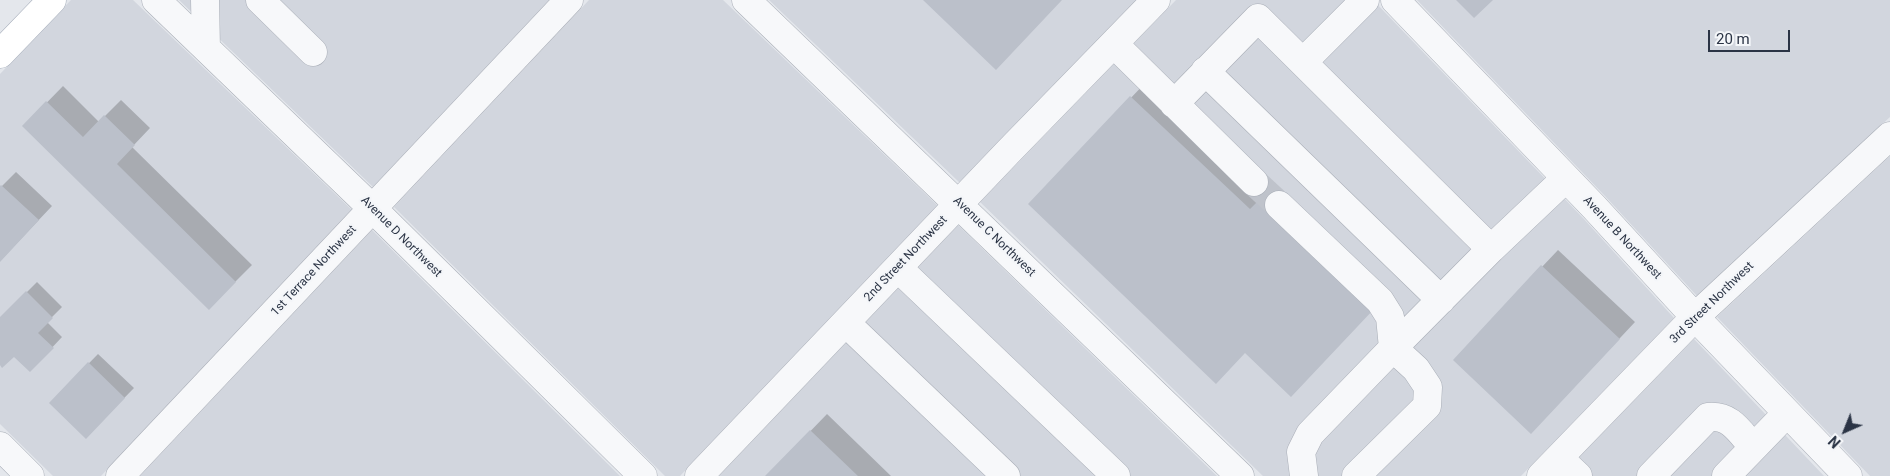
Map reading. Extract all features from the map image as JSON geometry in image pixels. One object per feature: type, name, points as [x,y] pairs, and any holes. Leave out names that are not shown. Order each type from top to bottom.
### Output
[{"type":"main road","points":[[0,54],[52,0]]},
{"type":"street","name":"Avenue D Northwest","points":[[156,0],[373,209],[643,476]]},
{"type":"street","points":[[205,0],[206,48]]},
{"type":"street","points":[[260,0],[313,52]]},
{"type":"street","name":"1st Terrace Northwest","points":[[120,476],[569,0]]},
{"type":"street","name":"Avenue C Northwest","points":[[746,0],[1240,476]]},
{"type":"street","name":"2nd Street Northwest","points":[[699,476],[1156,0]]},
{"type":"street","points":[[1303,62],[1365,0]]},
{"type":"street","name":"Avenue B Northwest","points":[[1396,0],[1848,476]]},
{"type":"street","points":[[1174,104],[1258,18],[1491,249]]},
{"type":"street","points":[[1114,44],[1254,182]]},
{"type":"street","points":[[1205,72],[1441,300]]},
{"type":"street","name":"3rd Street Northwest","points":[[1559,470],[1695,317],[1890,136]]},
{"type":"street","points":[[1304,476],[1301,452],[1310,434],[1491,249],[1566,178]]},
{"type":"street","points":[[1279,206],[1380,301],[1390,317],[1393,348],[1416,370],[1428,387],[1427,406],[1356,476]]},
{"type":"street","points":[[898,268],[1116,476]]},
{"type":"street","points":[[846,323],[1006,476]]},
{"type":"street","points":[[1726,476],[1787,413]]},
{"type":"street","points":[[1651,476],[1708,417],[1718,416],[1727,418],[1754,447]]},
{"type":"street","points":[[0,446],[30,476]]},
{"type":"shaded area","points":[[71,0],[133,0],[352,210],[101,476],[53,476],[0,424],[0,74]]},
{"type":"shaded area","points":[[179,0],[550,0],[373,187]]},
{"type":"shaded area","points":[[589,0],[723,0],[938,206],[680,476],[665,476],[394,207]]},
{"type":"shaded area","points":[[769,0],[1137,0],[960,183]]},
{"type":"shaded area","points":[[1176,0],[1373,0],[1583,218],[1674,318],[1521,476],[1263,476],[980,202]]},
{"type":"shaded area","points":[[1417,0],[1890,0],[1890,117],[1697,296],[1605,196]]},
{"type":"shaded area","points":[[1890,156],[1890,476],[1870,476],[1717,317]]},
{"type":"shaded area","points":[[958,225],[1217,476],[719,476]]},
{"type":"shaded area","points":[[372,230],[620,476],[140,476]]},
{"type":"shaded area","points":[[1694,339],[1824,476],[1561,476]]},
{"type":"building","points":[[923,0],[1062,0],[996,70]]},
{"type":"building","points":[[1456,0],[1493,0],[1474,18]]},
{"type":"building","points":[[1130,96],[1250,209],[1259,200],[1374,309],[1291,397],[1245,353],[1216,384],[1028,204]]},
{"type":"building","points":[[46,101],[83,137],[104,115],[135,145],[117,164],[236,282],[209,310],[22,126]]},
{"type":"building","points":[[0,186],[39,220],[0,262]]},
{"type":"building","points":[[1541,265],[1620,339],[1531,434],[1453,360]]},
{"type":"building","points":[[26,291],[53,318],[38,333],[54,348],[30,372],[14,357],[2,368],[0,365],[0,317]]},
{"type":"building","points":[[88,362],[125,398],[86,439],[49,403]]},
{"type":"building","points":[[810,430],[858,476],[765,476]]},
{"type":"tunnel","points":[[1254,182],[1279,205]]}]
